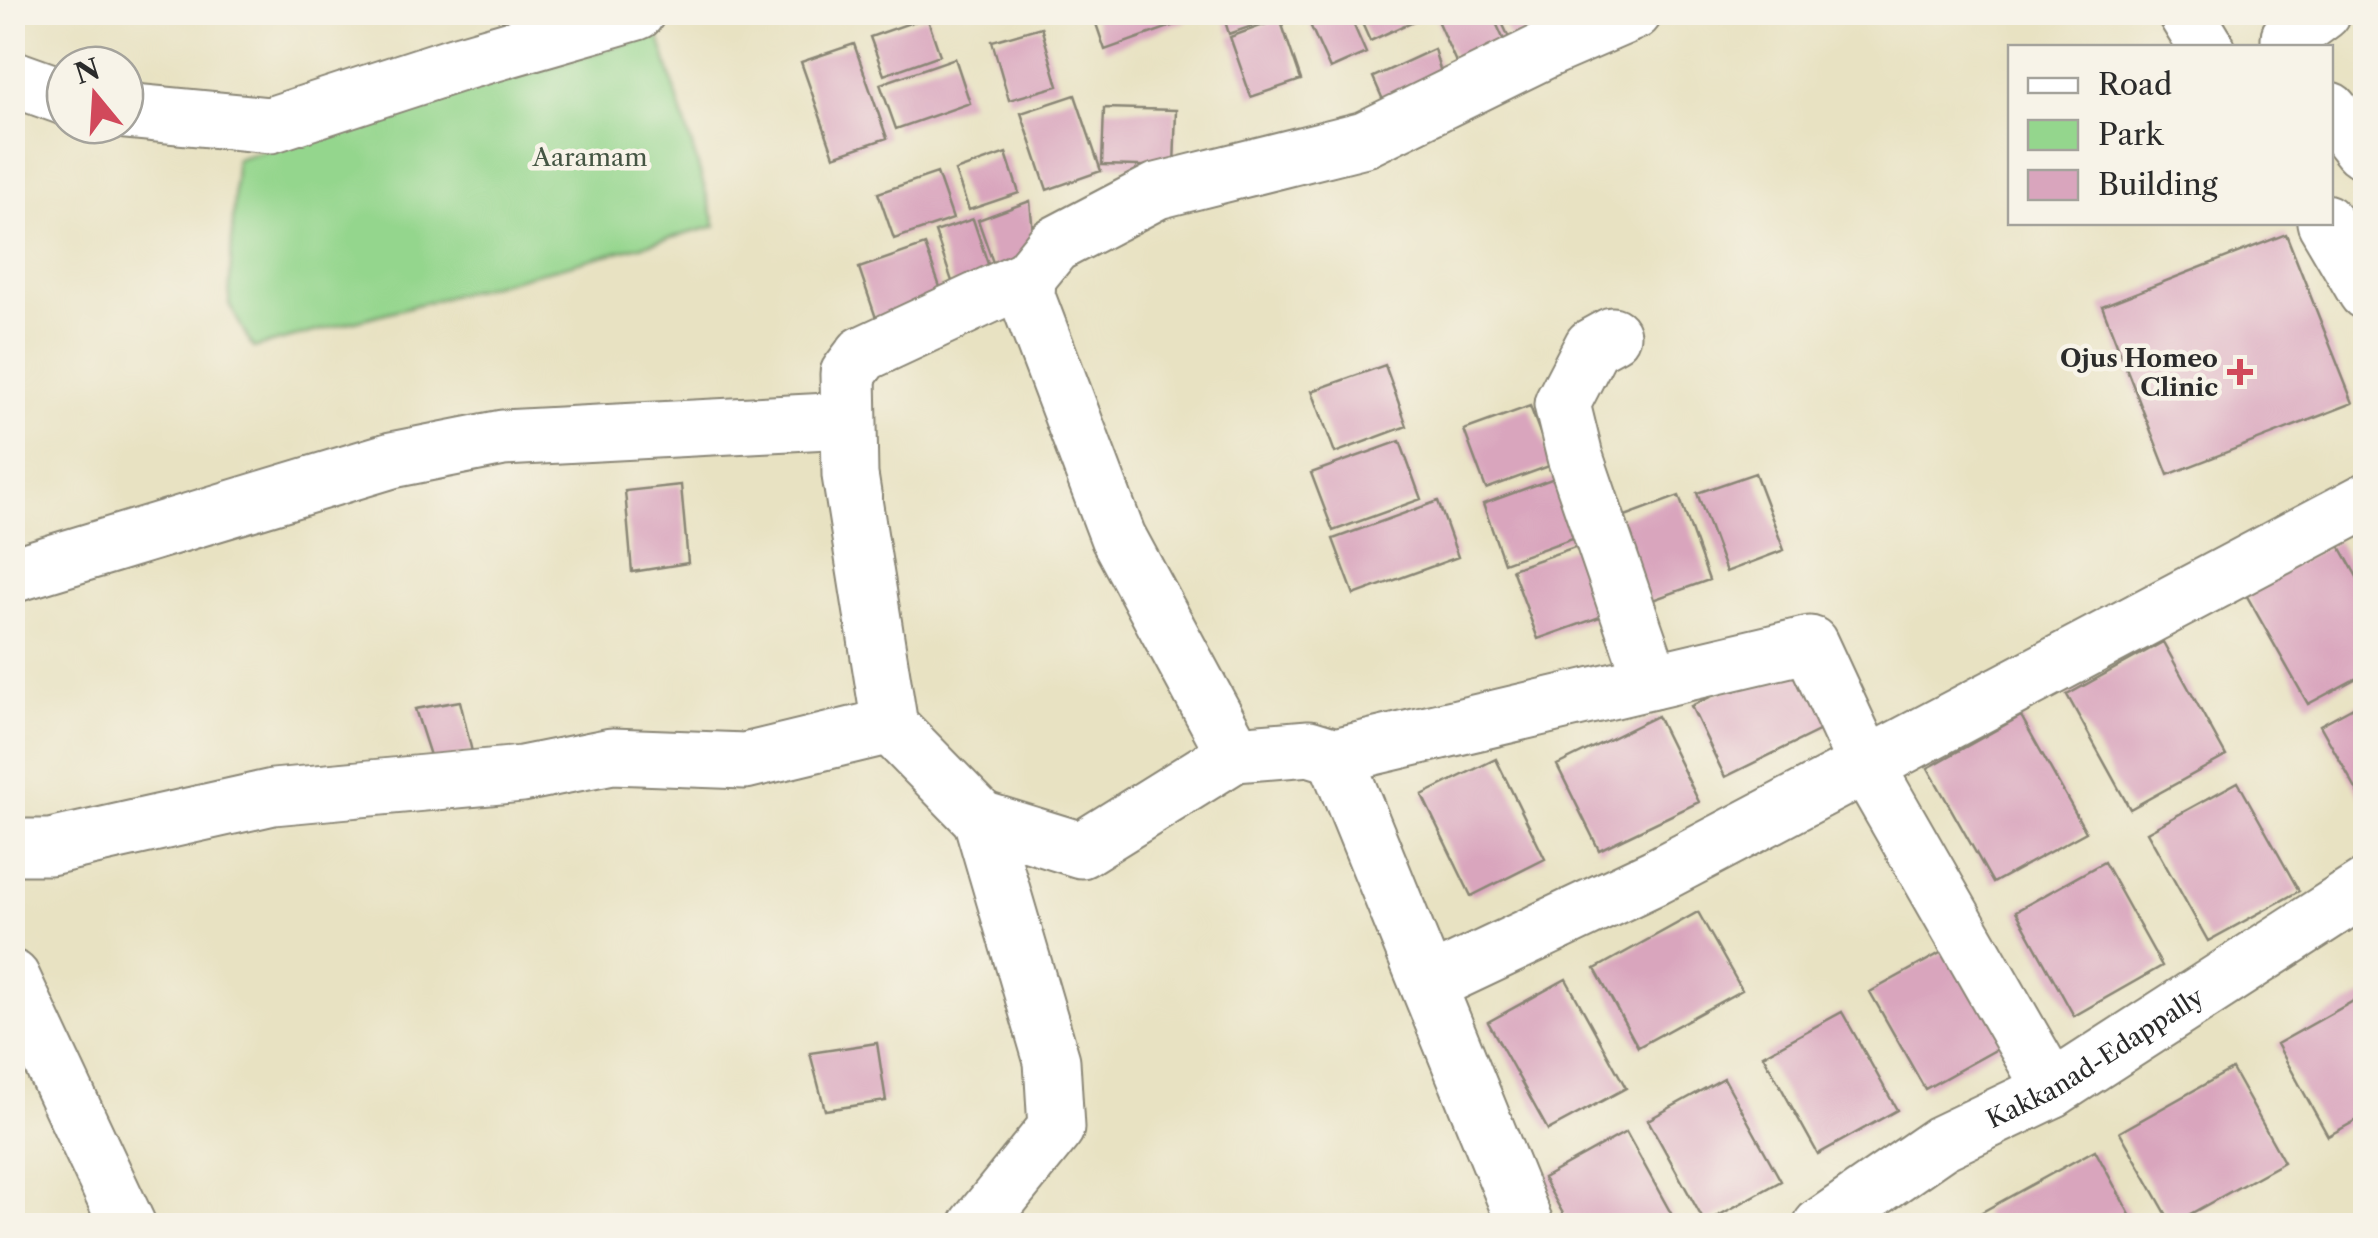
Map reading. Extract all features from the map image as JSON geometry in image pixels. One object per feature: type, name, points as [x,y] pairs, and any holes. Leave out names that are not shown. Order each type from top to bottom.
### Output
[{"type":"street","points":[[145,113],[270,125],[457,64],[637,12]]},
{"type":"street","points":[[977,1226],[1056,1128],[1052,1061],[981,819],[890,726],[850,475],[848,374],[862,354],[1028,277],[1054,245],[1157,192],[1365,138],[1634,12]]},
{"type":"street","points":[[2185,12],[2205,45]]},
{"type":"street","points":[[2289,45],[2289,37],[2323,12]]},
{"type":"street","points":[[12,78],[45,90]]},
{"type":"street","points":[[2327,225],[2366,292]]},
{"type":"street","points":[[1028,277],[1026,297],[1118,537],[1235,754]]},
{"type":"street","points":[[1612,335],[1592,346],[1562,404],[1575,457],[1652,681]]},
{"type":"street","points":[[12,575],[392,460],[503,438],[848,420]]},
{"type":"street","points":[[1429,984],[1655,878],[2366,501]]},
{"type":"street","points":[[981,819],[1081,850],[1235,754],[1309,748],[1335,756],[1810,644],[1866,765],[2052,1090]]},
{"type":"street","points":[[16,849],[50,847],[273,797],[522,774],[612,756],[745,761],[890,726]]},
{"type":"street","points":[[1335,756],[1526,1226]]},
{"type":"street","name":"Kakkanad-Edappally","points":[[1821,1226],[1941,1142],[2052,1090],[2366,887]]},
{"type":"street","points":[[12,978],[128,1226]]},
{"type":"green space","name":"Aaramam","points":[[658,34],[716,226],[253,348],[229,304],[236,159]]},
{"type":"building","points":[[1092,12],[1183,12],[1186,21],[1105,50]]},
{"type":"building","points":[[1222,12],[1276,12],[1278,17],[1229,34]]},
{"type":"building","points":[[1324,12],[1348,12],[1366,53],[1330,69],[1308,20]]},
{"type":"building","points":[[1357,12],[1433,12],[1370,41]]},
{"type":"building","points":[[1448,12],[1491,12],[1508,49],[1460,71],[1436,18]]},
{"type":"building","points":[[1497,12],[1552,12],[1558,25],[1513,46]]},
{"type":"building","points":[[927,17],[940,55],[884,75],[870,37]]},
{"type":"building","points":[[1280,19],[1301,80],[1251,97],[1230,37]]},
{"type":"building","points":[[1041,27],[1058,86],[1009,100],[992,41]]},
{"type":"building","points":[[854,44],[887,138],[834,156],[801,62]]},
{"type":"building","points":[[1434,49],[1444,83],[1387,109],[1373,77]]},
{"type":"building","points":[[955,58],[970,103],[896,129],[880,84]]},
{"type":"building","points":[[1075,95],[1101,171],[1047,190],[1021,113]]},
{"type":"building","points":[[1104,108],[1176,110],[1174,167],[1102,165]]},
{"type":"building","points":[[1006,153],[1019,193],[969,210],[955,171]]},
{"type":"building","points":[[937,173],[953,219],[894,239],[878,193]]},
{"type":"building","points":[[1030,201],[1035,254],[997,274],[978,220]]},
{"type":"building","points":[[973,219],[992,276],[955,290],[935,232]]},
{"type":"building","points":[[2286,234],[2353,403],[2168,475],[2102,306]]},
{"type":"building","points":[[925,245],[945,301],[878,324],[859,268]]},
{"type":"building","points":[[1385,365],[1407,426],[1335,453],[1312,391]]},
{"type":"building","points":[[1530,406],[1552,465],[1486,489],[1464,430]]},
{"type":"building","points":[[1400,441],[1421,499],[1333,531],[1311,473]]},
{"type":"building","points":[[1568,473],[1589,532],[1504,563],[1483,504]]},
{"type":"building","points":[[1755,473],[1784,550],[1726,572],[1697,493]]},
{"type":"building","points":[[681,485],[688,563],[632,572],[625,491]]},
{"type":"building","points":[[1679,496],[1709,580],[1647,602],[1617,519]]},
{"type":"building","points":[[1438,501],[1458,557],[1354,595],[1333,539]]},
{"type":"building","points":[[2337,541],[2366,593],[2366,673],[2308,704],[2244,591]]},
{"type":"building","points":[[1589,542],[1614,612],[1538,639],[1512,569]]},
{"type":"building","points":[[2163,642],[2226,756],[2130,809],[2067,695]]},
{"type":"building","points":[[1805,651],[1839,721],[1725,777],[1691,706]]},
{"type":"building","points":[[2366,700],[2366,807],[2320,725]]},
{"type":"building","points":[[460,701],[472,752],[433,765],[415,709]]},
{"type":"building","points":[[1657,716],[1699,802],[1599,850],[1557,765]]},
{"type":"building","points":[[2021,716],[2086,832],[1993,883],[1928,768]]},
{"type":"building","points":[[1496,759],[1545,859],[1471,896],[1422,795]]},
{"type":"building","points":[[2238,782],[2299,891],[2208,941],[2147,832]]},
{"type":"building","points":[[2104,862],[2162,966],[2074,1016],[2016,911]]},
{"type":"building","points":[[1698,912],[1742,990],[1638,1047],[1595,969]]},
{"type":"building","points":[[1953,946],[2008,1043],[1925,1089],[1870,992]]},
{"type":"building","points":[[1566,979],[1626,1088],[1548,1130],[1488,1022]]},
{"type":"building","points":[[2366,994],[2366,1115],[2328,1136],[2277,1044]]},
{"type":"building","points":[[1842,1012],[1897,1110],[1818,1154],[1763,1055]]},
{"type":"building","points":[[877,1043],[886,1101],[825,1110],[810,1053]]},
{"type":"building","points":[[2232,1069],[2284,1162],[2172,1224],[2120,1132]]},
{"type":"building","points":[[1724,1078],[1781,1181],[1705,1223],[1648,1120]]},
{"type":"building","points":[[1626,1132],[1678,1226],[1570,1226],[1543,1178]]},
{"type":"building","points":[[2095,1150],[2136,1226],[1989,1226],[1982,1212]]},
{"type":"place","name":"Ojus Homeo Clinic","points":[[2240,372]]}]
